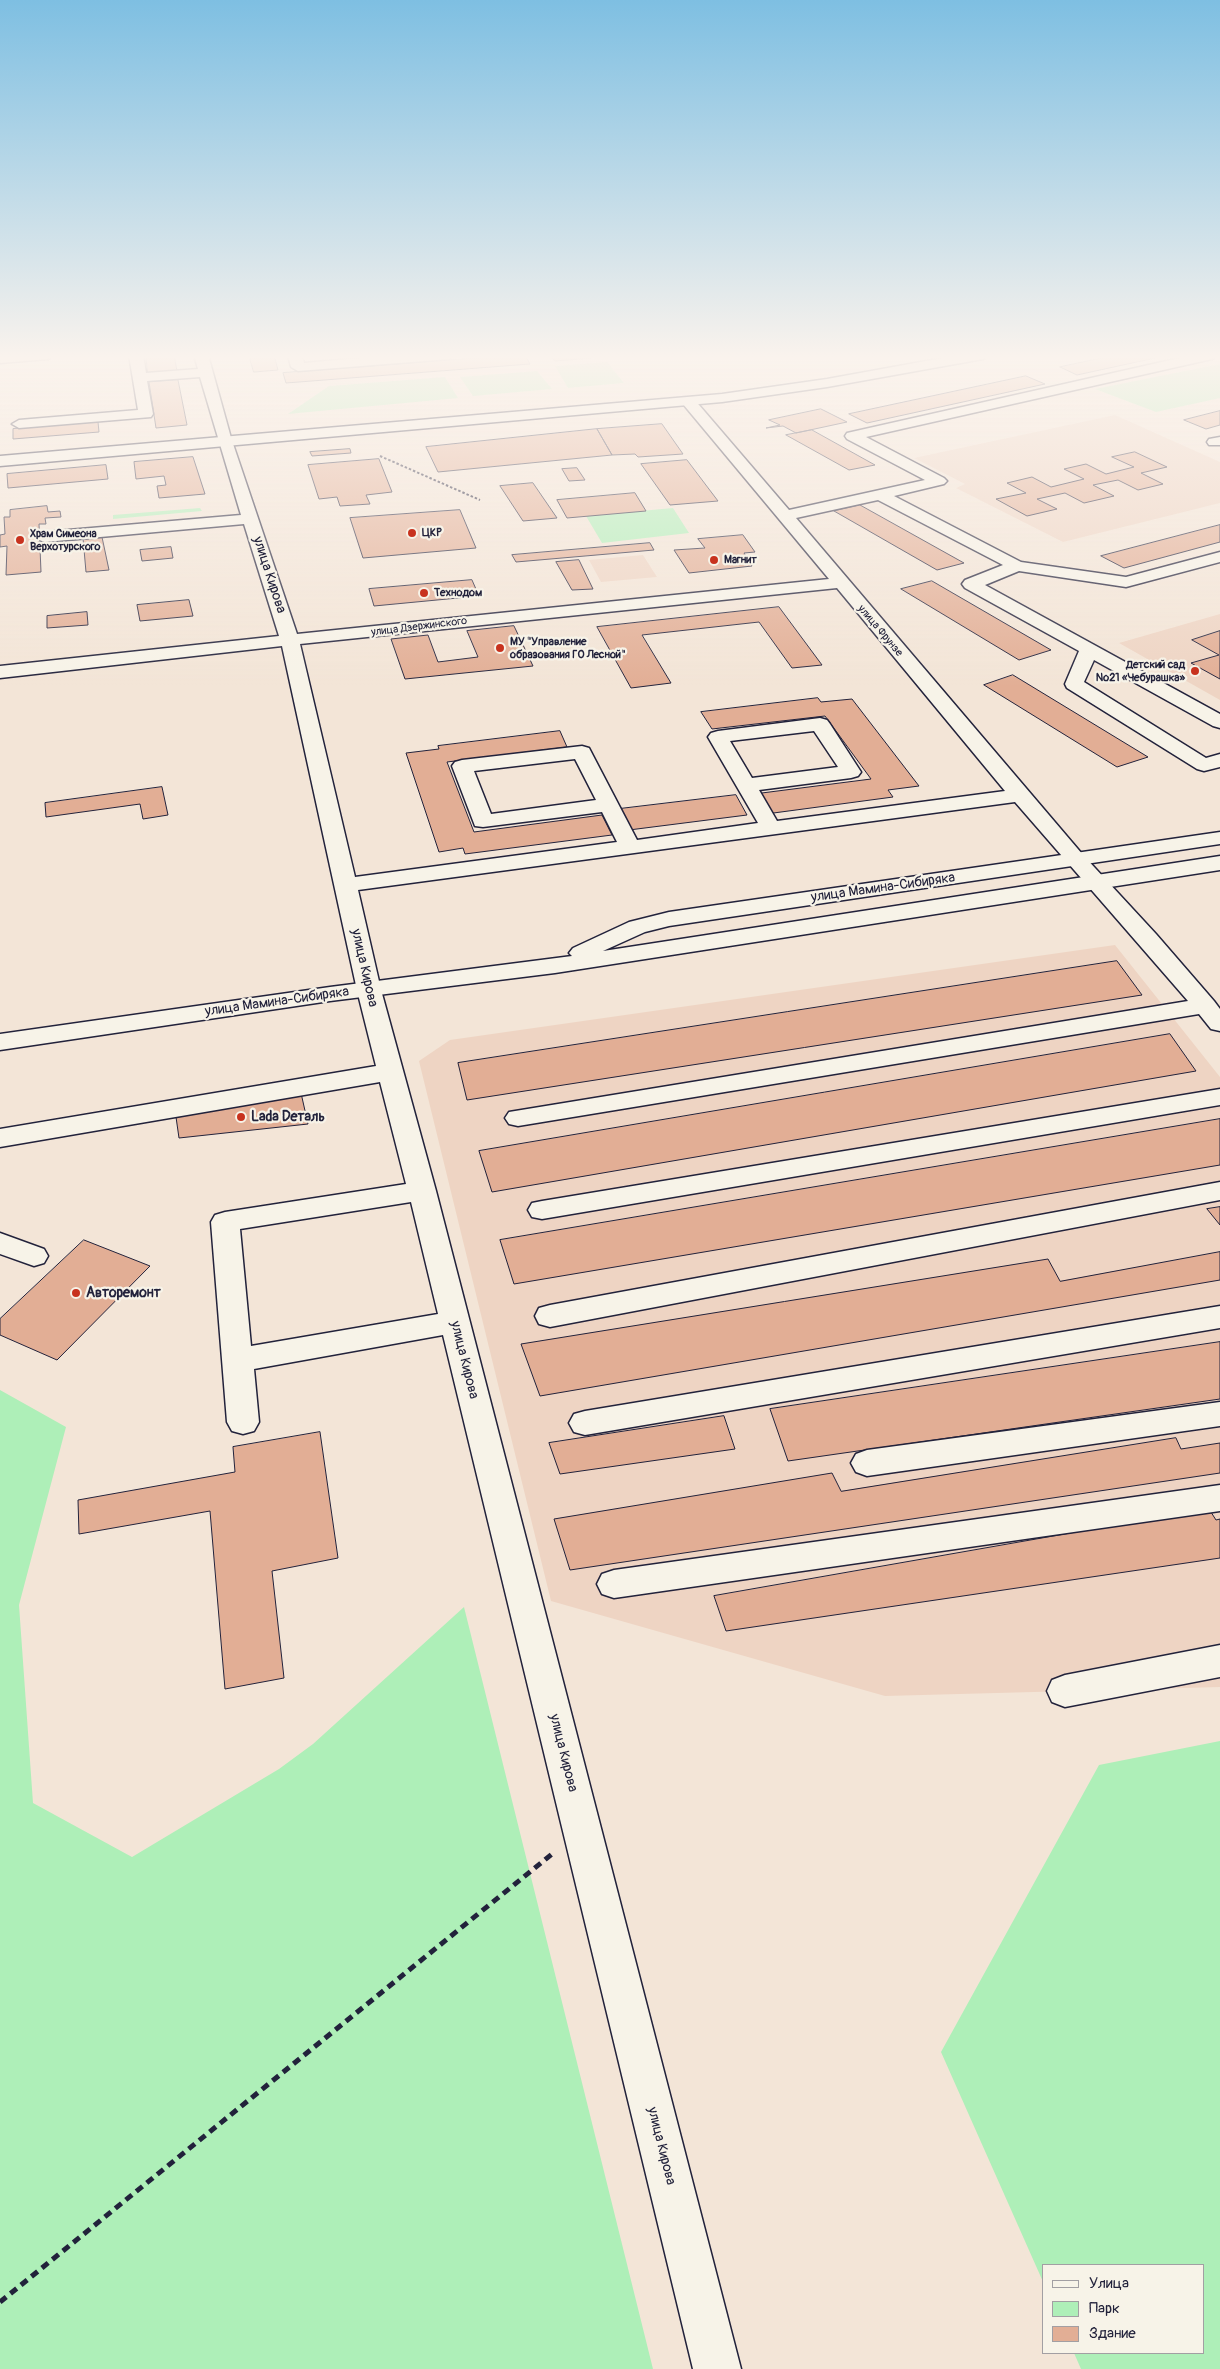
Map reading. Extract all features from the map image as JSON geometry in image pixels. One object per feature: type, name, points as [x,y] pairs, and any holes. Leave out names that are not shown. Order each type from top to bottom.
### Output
[{"type":"street","name":"улица Кирова","points":[[232,466],[290,641],[369,990],[422,1191],[717,2369]]},
{"type":"street","name":"улица Фрунзе","points":[[742,466],[839,583],[1075,860],[1212,1015]]},
{"type":"street","points":[[785,516],[939,481],[909,466]]},
{"type":"street","points":[[881,494],[1017,566],[1126,582],[1220,558]]},
{"type":"street","points":[[46,538],[250,519]]},
{"type":"street","points":[[1017,566],[971,584],[1220,722]]},
{"type":"street","name":"улица Дзержинского","points":[[0,672],[839,583]]},
{"type":"street","points":[[1089,649],[1074,684],[1204,765],[1220,760]]},
{"type":"street","points":[[746,785],[851,772],[820,724],[718,737],[771,828]]},
{"type":"street","points":[[609,805],[484,821],[462,766],[582,752],[609,805],[630,847]]},
{"type":"street","points":[[344,885],[1019,794]]},
{"type":"street","name":"улица Мамина-Сибиряка","points":[[555,966],[637,927],[669,919],[1220,838]]},
{"type":"street","name":"улица Мамина-Сибиряка","points":[[0,1042],[330,994],[555,966],[1220,863]]},
{"type":"street","points":[[518,1118],[1212,1015]]},
{"type":"street","points":[[0,1138],[390,1072]]},
{"type":"street","points":[[542,1210],[1220,1096]]},
{"type":"street","points":[[244,1422],[225,1222],[422,1191]]},
{"type":"street","points":[[550,1316],[1220,1191]]},
{"type":"street","points":[[0,1243],[34,1256]]},
{"type":"street","points":[[585,1423],[1220,1317]]},
{"type":"street","points":[[238,1360],[455,1322]]},
{"type":"street","points":[[867,1463],[1220,1414]]},
{"type":"street","points":[[614,1584],[1220,1498]]},
{"type":"street","points":[[1065,1691],[1220,1661]]},
{"type":"path","points":[[402,466],[480,500]]},
{"type":"path","points":[[0,2302],[582,1830]]},
{"type":"shaded area","points":[[929,466],[1220,466],[1220,503],[1063,542],[956,488],[965,484]]},
{"type":"shaded area","points":[[643,555],[657,577],[601,582],[589,560]]},
{"type":"shaded area","name":"Детский сад №21 «Чебурашка»","points":[[1220,614],[1220,700],[1119,643]]},
{"type":"shaded area","points":[[1115,945],[1220,1077],[1220,1687],[885,1696],[551,1601],[419,1061],[450,1040]]},
{"type":"green space","points":[[200,508],[202,511],[113,519],[113,515]]},
{"type":"green space","points":[[673,508],[689,533],[602,543],[586,516]]},
{"type":"green space","points":[[0,1390],[66,1427],[19,1605],[33,1803],[132,1857],[279,1769],[313,1744],[464,1607],[653,2369],[0,2369]]},
{"type":"green space","points":[[1220,1741],[1220,2369],[1081,2369],[1074,2354],[1205,2354],[1205,2264],[1042,2264],[1042,2279],[941,2052],[1099,1765]]},
{"type":"building","points":[[106,466],[108,479],[8,488],[7,474]]},
{"type":"building","points":[[134,466],[196,466],[205,494],[159,498],[157,486],[166,485],[164,476],[136,479]]},
{"type":"building","points":[[308,466],[382,466],[392,492],[366,495],[370,504],[340,506],[337,497],[319,499]]},
{"type":"building","points":[[435,466],[504,466],[438,472]]},
{"type":"building","points":[[642,466],[691,466],[718,501],[670,505]]},
{"type":"building","points":[[841,466],[872,466],[849,470]]},
{"type":"building","points":[[1089,466],[1106,474],[1134,467],[1131,466],[1167,467],[1141,473],[1163,484],[1138,490],[1118,480],[1093,485],[1114,496],[1084,503],[1065,493],[1037,499],[1057,509],[1027,516],[996,499],[1026,493],[1007,483],[1032,477],[1051,487],[1084,479],[1064,469]]},
{"type":"building","points":[[577,468],[585,480],[569,481],[562,469]]},
{"type":"building","points":[[533,483],[557,518],[523,521],[500,486]]},
{"type":"building","points":[[635,493],[646,511],[567,518],[557,500]]},
{"type":"building","points":[[860,505],[964,563],[937,570],[834,511]]},
{"type":"building","name":"Храм Симеона Верхотурского","points":[[47,506],[48,512],[60,511],[61,517],[45,518],[46,524],[39,524],[41,572],[6,575],[7,546],[0,547],[0,535],[5,534],[4,517],[10,517],[10,510]]},
{"type":"building","name":"ЦКР","points":[[460,510],[476,548],[363,558],[350,518]]},
{"type":"building","points":[[1220,525],[1220,542],[1124,568],[1101,556]]},
{"type":"building","name":"Магнит","points":[[743,535],[755,552],[744,553],[752,566],[689,573],[674,550],[705,548],[698,539]]},
{"type":"building","points":[[102,537],[109,570],[86,572],[83,538]]},
{"type":"building","points":[[650,543],[654,550],[516,562],[512,555]]},
{"type":"building","points":[[171,547],[173,558],[142,561],[140,550]]},
{"type":"building","points":[[579,560],[593,589],[572,590],[556,562]]},
{"type":"building","name":"Технодом","points":[[472,580],[479,596],[374,606],[369,589]]},
{"type":"building","points":[[932,581],[1051,650],[1019,660],[901,589]]},
{"type":"building","points":[[189,600],[193,616],[140,621],[137,605]]},
{"type":"building","points":[[779,607],[822,665],[792,668],[759,622],[642,635],[671,683],[631,688],[597,627]]},
{"type":"building","points":[[87,612],[88,625],[47,628],[47,616]]},
{"type":"building","name":"МУ \"Управление образования ГО Лесной\"","points":[[514,626],[533,666],[405,679],[391,639],[428,635],[438,662],[478,657],[467,631]]},
{"type":"building","points":[[1220,631],[1220,679],[1191,663],[1219,655],[1192,640]]},
{"type":"building","points":[[1013,675],[1148,757],[1117,767],[984,685]]},
{"type":"building","points":[[818,698],[821,702],[852,699],[919,786],[888,790],[893,797],[766,814],[754,794],[871,779],[825,716],[712,729],[701,712]]},
{"type":"building","points":[[560,731],[567,747],[447,762],[474,832],[602,815],[612,835],[465,854],[463,848],[439,852],[406,753],[439,749],[438,746]]},
{"type":"building","points":[[162,787],[168,815],[143,819],[140,804],[46,817],[45,803]]},
{"type":"building","points":[[736,795],[747,815],[629,830],[619,809]]},
{"type":"building","points":[[1117,961],[1142,995],[467,1100],[458,1063]]},
{"type":"building","points":[[1170,1034],[1196,1071],[492,1192],[479,1151]]},
{"type":"building","name":"Lada Dеталь","points":[[301,1093],[308,1124],[179,1138],[175,1110]]},
{"type":"building","points":[[1220,1119],[1220,1165],[514,1284],[500,1240]]},
{"type":"building","points":[[1220,1207],[1220,1225],[1207,1209]]},
{"type":"building","name":"Авторемонт","points":[[84,1240],[150,1266],[57,1360],[0,1335],[0,1319]]},
{"type":"building","points":[[1220,1252],[1220,1280],[540,1396],[521,1344],[1048,1259],[1060,1281]]},
{"type":"building","points":[[1220,1342],[1220,1399],[788,1461],[770,1409]]},
{"type":"building","points":[[724,1416],[735,1449],[560,1474],[549,1443]]},
{"type":"building","points":[[320,1432],[338,1558],[272,1571],[284,1678],[225,1689],[210,1511],[79,1534],[78,1500],[235,1472],[233,1447]]},
{"type":"building","points":[[1176,1438],[1181,1449],[1220,1443],[1220,1473],[570,1570],[554,1519],[832,1473],[841,1491]]},
{"type":"building","points":[[1209,1509],[1216,1520],[1220,1519],[1220,1558],[726,1631],[714,1596]]},
{"type":"place","name":"ЦКР","points":[[412,533]]},
{"type":"place","name":"Храм Симеона Верхотурского","points":[[20,540]]},
{"type":"place","name":"Магнит","points":[[714,560]]},
{"type":"place","name":"Технодом","points":[[424,593]]},
{"type":"place","name":"МУ \"Управление образования ГО Лесной\"","points":[[500,648]]},
{"type":"place","name":"Детский сад №21 «Чебурашка»","points":[[1195,671]]},
{"type":"place","name":"Lada Dеталь","points":[[241,1117]]},
{"type":"place","name":"Авторемонт","points":[[76,1293]]}]
